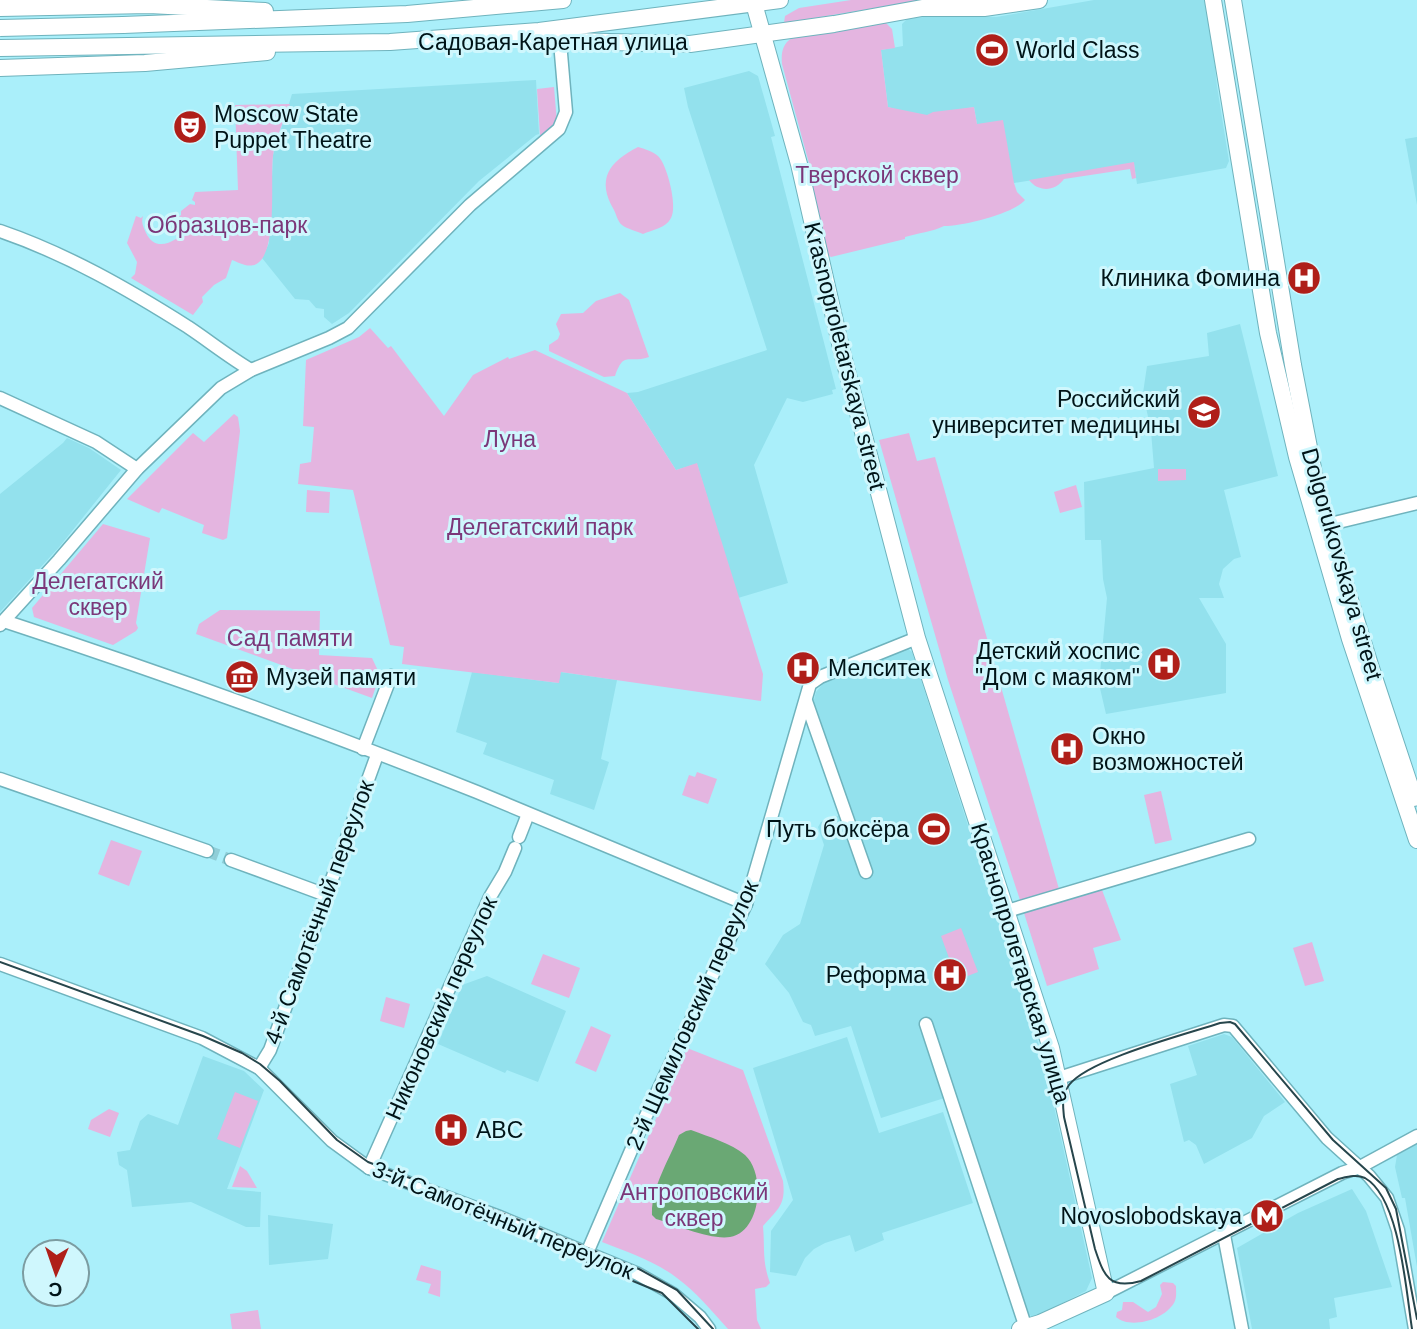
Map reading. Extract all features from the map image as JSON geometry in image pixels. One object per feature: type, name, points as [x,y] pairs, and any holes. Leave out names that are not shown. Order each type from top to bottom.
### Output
[{"type":"main road","points":[[0,28],[470,10],[563,0]]},
{"type":"main road","points":[[467,37],[539,31],[780,0]]},
{"type":"main road","name":"Садовая-Каретная улица","points":[[300,44],[467,37],[684,44],[922,8],[984,8],[1039,0]]},
{"type":"main road","points":[[1214,1],[1268,333],[1297,457],[1321,544],[1417,839]]},
{"type":"main road","points":[[1233,1],[1255,125]]},
{"type":"main road","name":"Krasnoproletarskaya street","points":[[753,2],[799,164],[839,340],[918,638]]},
{"type":"main road","points":[[0,8],[43,4],[194,6],[252,9],[298,17]]},
{"type":"main road","points":[[0,48],[300,44]]},
{"type":"main road","points":[[0,68],[196,60],[269,52],[300,44]]},
{"type":"main road","name":"Dolgorukovskaya street","points":[[1255,125],[1303,422],[1326,525],[1417,806]]},
{"type":"main road","name":"Краснопролетарская улица","points":[[918,638],[1059,1078],[1106,1293]]},
{"type":"main road","points":[[1023,1328],[1106,1293]]},
{"type":"street","points":[[194,6],[229,0]]},
{"type":"street","points":[[561,42],[566,112],[559,129],[470,205],[341,332],[250,370],[221,388],[137,468],[2,623],[140,667],[363,749],[740,902]]},
{"type":"street","points":[[1234,128],[1236,121],[1243,116],[1251,118],[1255,125]]},
{"type":"street","points":[[0,231],[108,279],[187,327],[250,370]]},
{"type":"street","points":[[1268,333],[1272,340],[1279,341],[1285,338],[1287,330]]},
{"type":"street","points":[[0,398],[89,438],[137,468]]},
{"type":"street","points":[[1326,525],[1417,503]]},
{"type":"street","name":"2-й Щемиловский переулок","points":[[587,1253],[740,902],[809,686],[814,680],[918,638]]},
{"type":"street","points":[[363,749],[391,676]]},
{"type":"street","points":[[806,701],[866,872]]},
{"type":"street","name":"4-й Самотёчный переулок","points":[[259,1068],[270,1049],[377,755]]},
{"type":"street","points":[[0,779],[207,851]]},
{"type":"street","name":"Никоновский переулок","points":[[369,1168],[485,908],[505,872],[528,814]]},
{"type":"street","points":[[1007,911],[1249,839]]},
{"type":"street","points":[[231,860],[326,895]]},
{"type":"street","name":"3-й Самотёчный переулок","points":[[0,964],[202,1038],[259,1068],[332,1141],[369,1168],[638,1274],[673,1294],[700,1317],[709,1329]]},
{"type":"street","points":[[926,1024],[1023,1328]]},
{"type":"street","points":[[1059,1078],[1230,1024],[1327,1138],[1360,1167],[1387,1198],[1406,1269],[1415,1329]]},
{"type":"street","points":[[1106,1293],[1417,1136]]},
{"type":"street","points":[[1224,1235],[1242,1329]]},
{"type":"shaded area","points":[[1094,0],[1208,0],[1217,86],[1229,161],[1226,168],[1137,184],[1134,164],[1014,183],[977,124],[974,107],[920,117],[888,107],[881,50],[903,46],[902,24],[907,19],[940,15],[996,17]]},
{"type":"shaded area","points":[[749,71],[758,76],[775,136],[771,137],[836,389],[832,390],[833,394],[803,402],[787,398],[754,465],[788,583],[738,598],[697,464],[676,470],[627,393],[638,392],[767,350],[684,88]]},
{"type":"shaded area","points":[[536,80],[539,134],[479,181],[349,313],[332,324],[324,317],[324,309],[316,308],[309,300],[295,299],[262,258],[269,243],[273,155],[292,94]]},
{"type":"shaded area","points":[[1417,137],[1417,205],[1405,139]]},
{"type":"shaded area","points":[[1240,324],[1278,476],[1224,490],[1241,557],[1234,559],[1223,569],[1219,584],[1224,598],[1199,598],[1226,644],[1226,693],[1106,714],[1099,684],[1107,598],[1101,540],[1085,540],[1084,482],[1154,468],[1151,431],[1143,393],[1147,366],[1209,356],[1207,333]]},
{"type":"shaded area","points":[[67,438],[89,448],[121,470],[60,546],[0,612],[0,494]]},
{"type":"shaded area","points":[[907,648],[912,652],[1044,1061],[1092,1278],[1086,1291],[1035,1317],[1028,1315],[954,1095],[881,1118],[851,1026],[815,1036],[811,1025],[803,1022],[789,993],[765,964],[783,935],[800,924],[824,845],[818,827],[821,822],[840,815],[808,722],[816,692],[825,681]]},
{"type":"shaded area","points":[[472,672],[558,683],[560,672],[617,680],[601,759],[609,762],[594,810],[550,794],[554,780],[483,754],[487,743],[456,732]]},
{"type":"shaded area","points":[[487,976],[566,1011],[538,1082],[507,1070],[505,1073],[438,1044],[462,985]]},
{"type":"shaded area","points":[[1224,1034],[1232,1037],[1285,1102],[1264,1116],[1252,1138],[1204,1164],[1196,1145],[1189,1140],[1184,1142],[1170,1084],[1197,1075],[1188,1046]]},
{"type":"shaded area","points":[[847,1037],[879,1133],[943,1112],[973,1203],[882,1233],[884,1240],[855,1252],[850,1235],[825,1243],[805,1258],[796,1276],[770,1272],[771,1231],[793,1200],[753,1068]]},
{"type":"shaded area","points":[[203,1056],[244,1071],[264,1090],[227,1189],[261,1192],[260,1227],[246,1227],[191,1202],[132,1207],[127,1170],[119,1165],[117,1152],[130,1150],[140,1121],[148,1114],[178,1125]]},
{"type":"shaded area","points":[[691,1130],[733,1147],[752,1164],[758,1188],[757,1201],[754,1214],[740,1233],[730,1237],[713,1236],[656,1219],[652,1215],[657,1184],[679,1135]]},
{"type":"shaded area","points":[[1417,1144],[1417,1267],[1405,1198],[1402,1198],[1395,1167],[1397,1155]]},
{"type":"shaded area","points":[[1352,1189],[1366,1211],[1392,1287],[1334,1298],[1337,1317],[1329,1319],[1330,1329],[1252,1329],[1237,1248],[1298,1213]]},
{"type":"shaded area","points":[[268,1215],[333,1224],[328,1259],[269,1265]]},
{"type":"green space","points":[[851,0],[923,0],[784,23],[785,16],[799,8]]},
{"type":"green space","name":"Тверской сквер","points":[[886,23],[892,29],[895,48],[881,50],[888,107],[927,115],[974,107],[977,124],[1003,120],[1014,183],[1017,192],[1025,200],[1010,210],[987,218],[944,226],[905,239],[831,257],[827,254],[809,180],[810,167],[782,64],[783,50],[792,38]]},
{"type":"green space","points":[[554,87],[557,123],[540,136],[537,89]]},
{"type":"green space","name":"Образцов-парк","points":[[290,104],[274,150],[271,229],[264,255],[258,263],[248,265],[232,260],[226,278],[202,297],[203,302],[193,315],[131,278],[135,274],[137,262],[127,243],[136,216],[143,216],[143,226],[150,239],[155,243],[167,243],[189,228],[187,222],[177,218],[190,204],[195,205],[192,200],[195,192],[238,190],[235,105]]},
{"type":"green space","points":[[638,147],[658,156],[665,168],[673,205],[669,221],[643,234],[621,224],[606,189],[608,173],[613,165]]},
{"type":"green space","points":[[1134,162],[1136,178],[1132,179],[1130,169],[1064,179],[1056,186],[1046,189],[1037,187],[1029,180]]},
{"type":"green space","points":[[620,293],[629,300],[649,357],[624,360],[615,376],[604,377],[549,351],[549,345],[558,339],[560,334],[556,324],[561,314],[583,313],[596,301]]},
{"type":"green space","name":"Делегатский парк","points":[[370,328],[388,348],[391,346],[444,416],[473,375],[508,357],[509,359],[535,350],[627,393],[676,470],[697,463],[763,674],[761,701],[561,672],[559,683],[402,664],[404,647],[390,645],[353,490],[298,484],[300,464],[311,462],[314,427],[303,426],[306,360],[359,337]]},
{"type":"green space","points":[[234,414],[238,417],[240,431],[227,538],[223,540],[202,533],[204,525],[162,508],[159,513],[127,499],[193,433],[204,442]]},
{"type":"green space","points":[[909,433],[917,461],[935,457],[1059,889],[1020,900],[948,680],[879,440]]},
{"type":"green space","points":[[1158,469],[1186,469],[1186,480],[1158,481]]},
{"type":"green space","points":[[1076,485],[1082,507],[1060,513],[1054,492]]},
{"type":"green space","points":[[307,490],[330,492],[329,513],[306,512]]},
{"type":"green space","name":"Делегатский сквер","points":[[103,524],[150,538],[136,623],[138,628],[113,645],[34,617],[32,608]]},
{"type":"green space","name":"Сад памяти","points":[[220,610],[320,611],[319,655],[372,658],[380,675],[372,698],[196,634],[199,624]]},
{"type":"green space","points":[[697,772],[717,779],[708,804],[682,795],[689,775],[695,777]]},
{"type":"green space","points":[[1161,791],[1172,840],[1155,844],[1144,795]]},
{"type":"green space","points":[[111,840],[142,851],[129,886],[98,874]]},
{"type":"green space","points":[[1102,890],[1121,940],[1093,948],[1099,969],[1047,986],[1024,913]]},
{"type":"green space","points":[[961,928],[978,972],[957,980],[941,936]]},
{"type":"green space","points":[[1312,942],[1324,981],[1305,986],[1293,948]]},
{"type":"green space","points":[[543,954],[580,968],[569,998],[531,984]]},
{"type":"green space","points":[[386,997],[410,1004],[404,1028],[380,1021]]},
{"type":"green space","points":[[591,1026],[611,1035],[596,1072],[575,1063]]},
{"type":"green space","name":"Антроповский сквер","points":[[687,1048],[743,1070],[783,1181],[782,1201],[763,1226],[765,1261],[770,1283],[766,1287],[755,1289],[757,1320],[761,1329],[728,1329],[684,1283],[641,1257],[602,1242]]},
{"type":"green space","points":[[235,1092],[258,1101],[240,1148],[217,1139]]},
{"type":"green space","points":[[109,1109],[119,1113],[110,1137],[88,1129],[91,1120]]},
{"type":"green space","points":[[240,1166],[247,1171],[257,1188],[232,1187]]},
{"type":"green space","points":[[421,1265],[441,1271],[440,1297],[428,1293],[431,1284],[416,1280]]},
{"type":"green space","points":[[1163,1282],[1176,1286],[1176,1299],[1169,1309],[1154,1319],[1137,1323],[1122,1321],[1116,1317],[1117,1312],[1122,1310],[1123,1302],[1133,1302],[1148,1312],[1156,1307],[1162,1294],[1160,1285]]},
{"type":"green space","points":[[258,1310],[261,1329],[232,1329],[230,1314]]},
{"type":"tunnel","points":[[207,851],[231,860]]},
{"type":"tram line","points":[[0,962],[203,1036],[242,1053],[280,1081],[337,1140],[368,1162],[639,1269],[677,1290],[713,1329]]},
{"type":"tram line","points":[[1412,1329],[1404,1270],[1394,1225],[1377,1189],[1365,1178],[1358,1176],[1338,1179],[1141,1281],[1122,1284],[1109,1278],[1101,1267],[1095,1249],[1064,1117],[1066,1089],[1080,1075],[1096,1066],[1140,1048],[1220,1023],[1235,1024],[1333,1140],[1386,1188],[1396,1209],[1417,1319]]},
{"type":"tram line","points":[[402,1186],[662,1293],[698,1329]]},
{"type":"place","name":"World Class","points":[[992,50]]},
{"type":"place","name":"Moscow State Puppet Theatre","points":[[190,127]]},
{"type":"place","name":"Клиника Фомина","points":[[1304,278]]},
{"type":"place","name":"Российский университет медицины","points":[[1204,412]]},
{"type":"place","name":"Детский хоспис \"Дом с маяком\"","points":[[1164,664]]},
{"type":"place","name":"Мелситек","points":[[803,668]]},
{"type":"place","name":"Музей памяти","points":[[242,677]]},
{"type":"place","name":"Окно возможностей","points":[[1067,749]]},
{"type":"place","name":"Путь боксёра","points":[[934,829]]},
{"type":"place","name":"Реформа","points":[[950,975]]},
{"type":"place","name":"ABC","points":[[451,1130]]},
{"type":"place","name":"Novoslobodskaya","points":[[1267,1216]]},
{"type":"park label","name":"Луна","points":[[510,439]]}]
